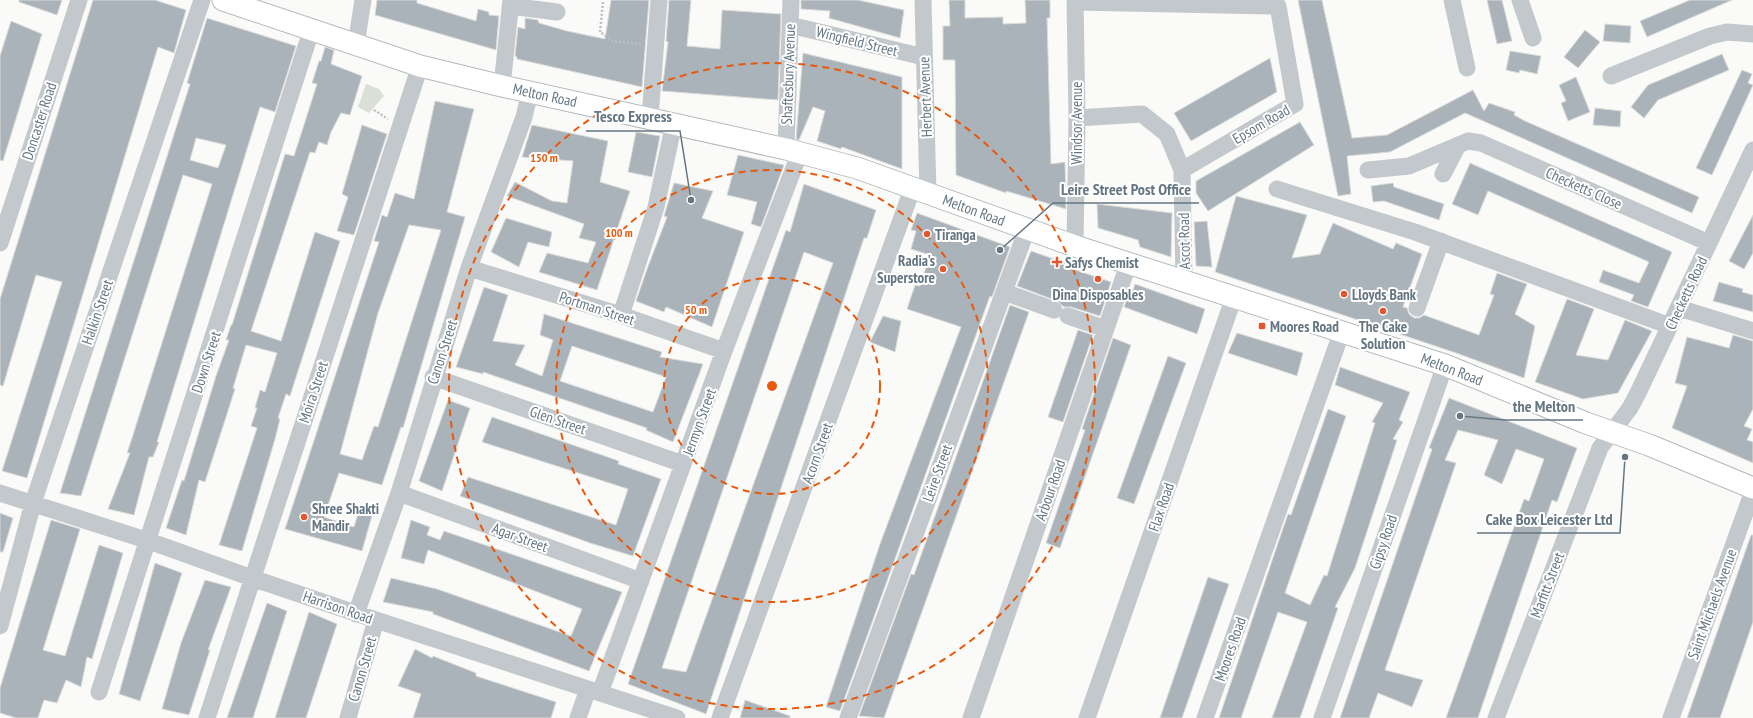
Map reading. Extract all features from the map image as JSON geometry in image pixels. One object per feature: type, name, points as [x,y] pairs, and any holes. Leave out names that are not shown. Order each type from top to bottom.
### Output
[{"type":"main road","name":"Melton Road","points":[[224,0],[311,31],[420,66],[502,86],[674,123],[793,151],[857,168],[1075,246],[1129,262],[1445,365],[1649,445],[1753,489]]},
{"type":"street","name":"Doncaster Road","points":[[0,243],[79,0]]},
{"type":"street","name":"Halkin Street","points":[[0,626],[33,504],[202,0]]},
{"type":"street","points":[[356,45],[363,0]]},
{"type":"street","points":[[650,118],[659,0]]},
{"type":"street","name":"Shaftesbury Avenue","points":[[791,0],[790,25],[793,151]]},
{"type":"street","name":"Herbert Avenue","points":[[921,190],[924,57],[923,0]]},
{"type":"street","points":[[1452,0],[1467,68]]},
{"type":"street","points":[[1520,0],[1533,38]]},
{"type":"street","name":"Epsom Road","points":[[1075,1],[1278,6],[1295,104],[1182,170]]},
{"type":"street","name":"Windsor Avenue","points":[[1075,1],[1077,118],[1075,246]]},
{"type":"street","points":[[502,86],[511,3],[557,12]]},
{"type":"street","name":"Wingfield Street","points":[[790,25],[924,57]]},
{"type":"street","name":"Down Street","points":[[99,692],[149,541],[311,31]]},
{"type":"street","points":[[1611,76],[1710,36],[1726,32],[1753,34]]},
{"type":"street","name":"Moira Street","points":[[207,718],[420,66]]},
{"type":"street","name":"Canon Street","points":[[356,614],[399,493],[468,268],[524,117],[530,92]]},
{"type":"street","name":"Ascot Road","points":[[1077,118],[1142,114],[1167,134],[1182,170],[1184,281]]},
{"type":"street","points":[[620,315],[656,207],[674,123]]},
{"type":"street","name":"Checketts Close","points":[[1368,170],[1409,166],[1468,141],[1481,143],[1709,243]]},
{"type":"street","points":[[1443,174],[1458,145]]},
{"type":"street","name":"Checketts Road","points":[[1611,431],[1630,408],[1753,150]]},
{"type":"street","name":"Jermyn Street","points":[[578,718],[594,691],[641,581],[724,351],[793,151]]},
{"type":"street","points":[[1277,189],[1440,241],[1670,326]]},
{"type":"street","name":"Acorn Street","points":[[720,718],[921,190]]},
{"type":"street","name":"Leire Street","points":[[848,718],[1027,229]]},
{"type":"street","points":[[1416,308],[1440,241]]},
{"type":"street","name":"Arbour Road","points":[[971,718],[1129,262]]},
{"type":"street","name":"Portman Street","points":[[468,268],[620,315],[724,351]]},
{"type":"street","points":[[1004,292],[1106,329]]},
{"type":"street","name":"Flax Road","points":[[1087,718],[1234,297]]},
{"type":"street","points":[[1679,308],[1753,330]]},
{"type":"street","name":"Moores Road","points":[[1205,718],[1342,331]]},
{"type":"street","name":"Gipsy Road","points":[[1322,718],[1445,365]]},
{"type":"street","name":"Glen Street","points":[[434,377],[683,464]]},
{"type":"street","name":"Marfitt Street","points":[[1496,718],[1600,448],[1611,431]]},
{"type":"street","name":"Saint Michaels Avenue","points":[[1671,718],[1753,489]]},
{"type":"street","name":"Harrison Road","points":[[0,493],[149,541],[356,614],[677,718]]},
{"type":"street","name":"Agar Street","points":[[399,493],[641,581]]},
{"type":"street","name":"Canon Street","points":[[348,718],[376,620]]},
{"type":"path","points":[[603,2],[600,32],[613,41],[656,45]]},
{"type":"shaded area","points":[[366,84],[379,89],[384,96],[369,113],[358,107]]},
{"type":"building","points":[[19,0],[62,0],[57,15],[19,2]]},
{"type":"building","points":[[93,0],[155,0],[186,10],[174,53],[158,47],[27,478],[2,471],[62,282],[36,275],[3,386],[0,385],[0,299]]},
{"type":"building","points":[[377,0],[417,0],[417,3],[476,21],[478,9],[489,12],[489,15],[499,16],[496,50],[375,15]]},
{"type":"building","points":[[611,0],[649,0],[642,87],[517,59],[515,56],[518,27],[525,29],[525,18],[538,20],[539,23],[567,31],[605,39]]},
{"type":"building","points":[[669,0],[691,0],[687,46],[720,49],[722,10],[781,14],[778,100],[662,91],[668,42],[666,41]]},
{"type":"building","points":[[801,0],[858,0],[904,10],[900,38],[829,18],[830,11],[801,9]]},
{"type":"building","points":[[949,0],[965,0],[965,18],[1003,17],[1003,24],[1026,23],[1025,0],[1050,0],[1050,18],[1047,18],[1051,164],[1065,162],[1066,209],[1006,191],[1006,193],[956,175],[955,60],[943,60],[943,26],[950,26]]},
{"type":"building","points":[[1298,0],[1322,0],[1352,138],[1387,135],[1473,90],[1484,111],[1489,103],[1515,112],[1514,115],[1525,121],[1699,197],[1692,213],[1465,113],[1390,152],[1347,156],[1351,194],[1338,196]]},
{"type":"building","points":[[1487,0],[1502,0],[1512,41],[1497,44]]},
{"type":"building","points":[[1690,0],[1732,0],[1647,37],[1640,21]]},
{"type":"building","points":[[207,18],[296,46],[275,112],[260,107],[157,442],[159,442],[153,457],[149,457],[134,515],[108,509],[130,453],[127,453],[212,184],[183,175],[81,496],[60,493],[190,84],[187,83]],"holes":[[[196,138],[226,145],[218,168],[190,160]]]},
{"type":"building","points":[[11,21],[42,34],[3,161],[0,160],[0,56]]},
{"type":"building","points":[[1605,24],[1631,26],[1630,43],[1603,41]]},
{"type":"building","points":[[1585,30],[1600,42],[1578,68],[1564,57]]},
{"type":"building","points":[[325,47],[334,50],[331,64],[362,76],[350,115],[341,113],[331,132],[327,145],[319,142],[315,153],[310,152],[251,331],[281,341],[315,232],[340,241],[290,396],[286,394],[278,418],[280,419],[275,439],[242,551],[219,545],[257,428],[251,426],[257,408],[255,408],[260,390],[265,392],[277,353],[246,345],[233,388],[235,389],[205,482],[199,480],[186,535],[166,528],[182,480],[184,481],[216,376],[229,340],[226,340],[285,154],[294,156],[317,84],[312,83]]},
{"type":"building","points":[[1510,51],[1541,56],[1537,74],[1520,70],[1519,73],[1506,70]]},
{"type":"building","points":[[803,53],[902,77],[902,169],[842,147],[841,149],[817,141],[825,111],[813,107],[799,140],[796,139]]},
{"type":"building","points":[[1722,54],[1729,70],[1658,100],[1644,118],[1631,107],[1648,85]]},
{"type":"building","points":[[1270,58],[1277,92],[1191,141],[1174,113]]},
{"type":"building","points":[[1742,70],[1752,74],[1748,83],[1753,85],[1712,175],[1696,168]]},
{"type":"building","points":[[1576,77],[1590,112],[1568,121],[1561,103],[1566,101],[1559,85]]},
{"type":"building","points":[[435,101],[474,109],[447,212],[465,217],[403,428],[401,427],[382,485],[339,473],[324,517],[354,527],[360,507],[373,512],[362,551],[285,529],[379,242],[374,241],[382,215],[387,217],[395,193],[414,199]],"holes":[[[409,225],[441,230],[378,427],[374,426],[362,460],[340,454],[378,313]]]},
{"type":"building","points":[[1595,108],[1621,111],[1620,127],[1593,125]]},
{"type":"building","points":[[1300,122],[1314,145],[1208,211],[1196,193],[1196,181]]},
{"type":"building","points":[[362,125],[387,134],[354,235],[337,231],[348,197],[342,194]]},
{"type":"building","points":[[532,125],[608,141],[600,182],[630,191],[597,290],[539,272],[547,253],[588,263],[596,242],[579,238],[584,224],[507,196],[515,182],[552,201],[567,203],[573,161],[522,157]]},
{"type":"building","points":[[636,132],[660,136],[652,177],[628,172]]},
{"type":"building","points":[[738,155],[784,165],[761,227],[751,224],[757,202],[727,195]]},
{"type":"building","points":[[1470,163],[1672,252],[1648,307],[1631,301],[1634,295],[1599,282],[1603,270],[1639,283],[1649,262],[1488,191],[1478,215],[1452,204]]},
{"type":"building","points":[[674,183],[713,191],[702,218],[744,232],[712,327],[666,307],[664,312],[636,301],[667,217],[664,216]]},
{"type":"building","points":[[1393,183],[1394,187],[1444,204],[1439,220],[1384,201],[1373,202],[1371,186]]},
{"type":"building","points":[[804,184],[876,210],[867,238],[864,238],[706,714],[628,684],[786,230],[790,232]],"holes":[[[804,252],[833,263],[686,672],[662,668]]]},
{"type":"building","points":[[1236,196],[1307,215],[1292,258],[1320,254],[1333,223],[1393,249],[1396,243],[1422,254],[1403,307],[1407,308],[1409,314],[1414,318],[1419,318],[1424,315],[1479,335],[1494,295],[1490,294],[1497,273],[1527,284],[1515,314],[1535,326],[1524,378],[1459,354],[1215,272]]},
{"type":"building","points":[[1097,204],[1172,213],[1171,257],[1140,247],[1138,240],[1098,228]]},
{"type":"building","points":[[917,213],[1010,247],[992,297],[990,296],[840,711],[826,707],[880,544],[961,327],[907,309],[915,285],[920,286],[930,255],[911,249],[916,231],[911,230]]},
{"type":"building","points":[[1753,215],[1753,253],[1744,269],[1729,261]]},
{"type":"building","points":[[506,218],[552,232],[549,247],[528,242],[519,267],[491,252]]},
{"type":"building","points":[[1207,221],[1212,267],[1196,266],[1194,222]]},
{"type":"building","points":[[1031,251],[1071,265],[1070,268],[1111,282],[1100,316],[1071,307],[1064,307],[1057,301],[1017,286]]},
{"type":"building","points":[[1719,282],[1743,289],[1742,292],[1753,295],[1753,312],[1713,301]]},
{"type":"building","points":[[1135,284],[1205,309],[1197,334],[1124,307],[1130,289],[1133,290]]},
{"type":"building","points":[[484,287],[508,295],[493,341],[525,345],[515,365],[542,376],[553,340],[540,335],[544,314],[662,352],[660,357],[703,364],[673,442],[646,430],[647,428],[483,372],[483,374],[456,367]],"holes":[[[572,346],[666,377],[653,412],[560,381]]]},
{"type":"building","points":[[1567,299],[1594,309],[1576,355],[1608,360],[1625,320],[1652,331],[1618,393],[1583,399],[1535,382]]},
{"type":"building","points":[[1010,305],[1029,312],[884,718],[859,716],[911,574],[914,575]]},
{"type":"building","points":[[883,316],[901,321],[895,352],[870,342]]},
{"type":"building","points":[[1078,330],[1093,335],[1063,422],[1048,417]]},
{"type":"building","points":[[1237,333],[1303,353],[1297,376],[1228,353]]},
{"type":"building","points":[[1733,335],[1753,341],[1753,409],[1744,426],[1752,429],[1747,440],[1753,442],[1753,463],[1672,428],[1687,386],[1675,383],[1687,337],[1729,348]]},
{"type":"building","points":[[1113,338],[1131,345],[1060,548],[1046,543],[1085,430],[1082,429]]},
{"type":"building","points":[[1168,356],[1186,363],[1134,504],[1117,498]]},
{"type":"building","points":[[1340,367],[1410,392],[1399,420],[1403,422],[1393,439],[1397,440],[1355,568],[1335,607],[1338,608],[1300,718],[1272,718],[1307,622],[1278,612],[1241,718],[1219,718],[1288,514],[1291,515],[1328,409],[1346,416],[1285,593],[1310,605],[1324,575],[1327,576],[1375,423],[1372,422],[1383,403],[1335,385]]},
{"type":"building","points":[[1449,398],[1577,448],[1557,502],[1552,500],[1478,718],[1446,718],[1524,499],[1529,501],[1544,459],[1516,449],[1502,484],[1484,475],[1498,440],[1458,430],[1445,460],[1456,463],[1385,670],[1423,680],[1412,707],[1378,693],[1369,718],[1340,718],[1432,449],[1429,448]]},
{"type":"building","points":[[448,400],[470,408],[442,491],[419,481]]},
{"type":"building","points":[[492,417],[619,461],[618,464],[661,479],[633,556],[590,543],[460,496],[468,477],[616,525],[628,489],[482,442]]},
{"type":"building","points":[[0,513],[13,518],[3,552],[0,552]]},
{"type":"building","points":[[51,520],[80,529],[43,650],[65,656],[99,545],[123,553],[92,659],[87,657],[81,687],[66,680],[57,703],[44,700],[38,718],[16,718],[0,713],[0,688]]},
{"type":"building","points":[[411,520],[430,527],[427,535],[440,540],[444,531],[622,592],[589,671],[433,614],[433,612],[383,602],[391,578],[437,589],[571,636],[582,609],[428,550],[424,564],[401,558]]},
{"type":"building","points":[[1751,535],[1753,535],[1753,622],[1720,718],[1687,718]]},
{"type":"building","points":[[155,563],[182,573],[140,701],[119,694]]},
{"type":"building","points":[[1208,577],[1229,584],[1182,718],[1160,718]]},
{"type":"building","points":[[205,580],[231,587],[208,650],[210,650],[189,715],[162,709],[181,643]]},
{"type":"building","points":[[267,603],[287,611],[253,718],[227,718]]},
{"type":"building","points":[[309,612],[337,624],[306,718],[275,718]]},
{"type":"building","points":[[415,649],[432,658],[433,656],[476,673],[476,676],[556,702],[551,718],[413,718],[421,694],[398,686]]},
{"type":"building","points":[[745,700],[790,716],[790,718],[740,718]]},
{"type":"place","name":"Tesco Express","points":[[691,200]]},
{"type":"place","name":"Tiranga","points":[[927,234]]},
{"type":"place","name":"Leire Street Post Office","points":[[1000,250]]},
{"type":"place","name":"Safys Chemist","points":[[1057,262]]},
{"type":"place","name":"Radia's Superstore","points":[[943,269]]},
{"type":"place","name":"Dina Disposables","points":[[1098,279]]},
{"type":"place","name":"Lloyds Bank","points":[[1344,294]]},
{"type":"place","name":"The Cake Solution","points":[[1383,311]]},
{"type":"place","name":"Moores Road","points":[[1262,326]]},
{"type":"place","name":"the Melton","points":[[1460,416]]},
{"type":"place","name":"Cake Box Leicester Ltd","points":[[1625,457]]},
{"type":"place","name":"Shree Shakti Mandir","points":[[304,517]]}]
